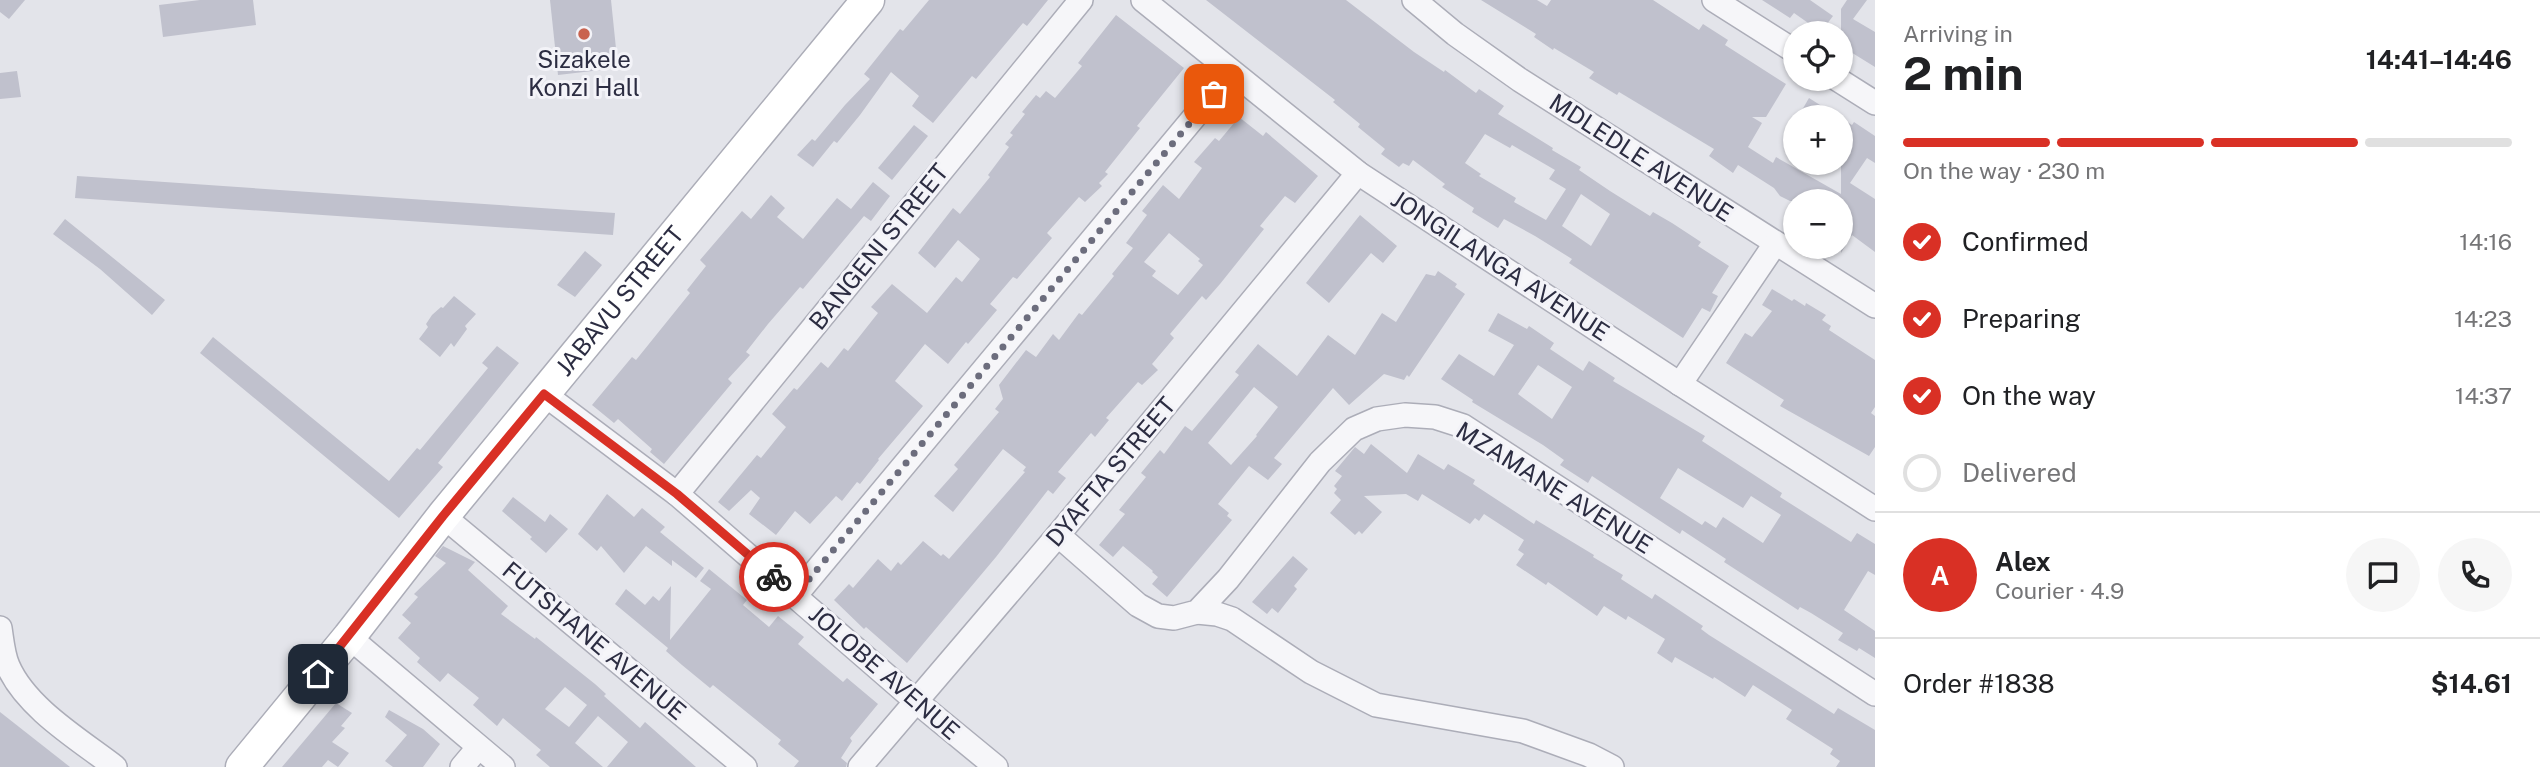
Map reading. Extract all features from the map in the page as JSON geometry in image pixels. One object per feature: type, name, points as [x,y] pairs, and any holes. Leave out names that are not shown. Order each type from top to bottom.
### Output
[{"type":"street","name":"JABAVU STREET","points":[[242,767],[349,637],[443,516],[868,0]]},
{"type":"street","name":"BANGENI STREET","points":[[677,494],[1081,0]]},
{"type":"street","name":"JONGILANGA AVENUE","points":[[1143,0],[1358,173],[1875,509]]},
{"type":"street","name":"MDLEDLE AVENUE","points":[[1414,0],[1455,34],[1520,80],[1875,306]]},
{"type":"street","points":[[1714,0],[1783,44]]},
{"type":"street","points":[[795,596],[1231,73]]},
{"type":"street","points":[[1853,89],[1875,103]]},
{"type":"street","name":"DYAFTA STREET","points":[[860,767],[1058,536],[1358,173]]},
{"type":"street","points":[[1680,384],[1775,244]]},
{"type":"street","name":"JOLOBE AVENUE","points":[[544,394],[677,494],[996,767]]},
{"type":"street","name":"MZAMANE AVENUE","points":[[1197,612],[1228,579],[1320,462],[1353,429],[1377,419],[1405,415],[1435,417],[1463,426],[1875,694]]},
{"type":"street","name":"FUTSHANE AVENUE","points":[[443,516],[745,767]]},
{"type":"street","points":[[1058,536],[1138,605],[1158,616],[1174,618],[1197,612],[1217,614],[1232,619],[1311,672],[1376,705],[1523,731],[1589,755],[1612,767]]},
{"type":"street","points":[[0,628],[8,665],[19,686],[37,706],[115,767]]},
{"type":"street","points":[[349,637],[503,767]]},
{"type":"street","points":[[462,767],[478,748]]},
{"type":"building","points":[[0,0],[25,0],[9,19],[0,12]]},
{"type":"building","points":[[200,0],[253,0],[256,25],[163,37],[159,5]]},
{"type":"building","name":"Sizakele Konzi Hall","points":[[550,0],[611,0],[618,68],[558,75]]},
{"type":"building","points":[[929,0],[1048,0],[1027,26],[1023,23],[976,79],[972,76],[933,123],[912,106],[919,96],[891,72],[860,115],[813,167],[797,155],[812,139],[815,141],[870,79],[864,74],[900,29],[903,31]]},
{"type":"building","points":[[1206,0],[1346,0],[1414,52],[1476,93],[1479,89],[1504,106],[1498,114],[1581,167],[1579,170],[1610,191],[1650,216],[1653,212],[1701,242],[1698,246],[1729,266],[1712,293],[1718,296],[1710,312],[1702,308],[1683,338],[1569,263],[1572,259],[1535,236],[1504,219],[1498,228],[1472,212],[1474,208],[1442,187],[1445,184],[1413,160],[1409,166],[1403,163],[1399,167],[1381,154],[1385,149],[1358,127],[1360,124],[1333,102],[1335,100]],"holes":[[[1485,134],[1510,148],[1512,145],[1555,170],[1549,179],[1566,189],[1546,220],[1514,202],[1516,198],[1479,176],[1481,174],[1465,163]],[[1581,194],[1610,214],[1591,246],[1562,226]]]},
{"type":"building","points":[[1481,0],[1537,0],[1547,6],[1551,0],[1653,0],[1699,30],[1703,24],[1728,40],[1725,45],[1783,82],[1783,89],[1766,117],[1752,117],[1762,123],[1748,147],[1773,163],[1776,157],[1783,161],[1783,175],[1808,175],[1832,189],[1783,189],[1783,198],[1774,188],[1738,165],[1733,173],[1709,156],[1714,149],[1619,92],[1617,95],[1589,78],[1594,72],[1554,48],[1553,50],[1534,37],[1536,34]]},
{"type":"building","points":[[1762,0],[1810,0],[1833,16],[1829,21],[1805,21],[1794,13],[1790,18]]},
{"type":"building","points":[[1847,0],[1867,0],[1853,19],[1875,32],[1875,67],[1853,53],[1853,21],[1841,21],[1841,9]]},
{"type":"building","points":[[1116,15],[1184,68],[1137,126],[1140,128],[1105,172],[1108,174],[1099,183],[1102,186],[1085,202],[1079,197],[1047,233],[1052,238],[1017,279],[1013,277],[990,304],[997,310],[948,364],[925,344],[895,381],[923,406],[860,484],[857,482],[842,501],[836,496],[810,524],[795,511],[776,535],[749,514],[760,498],[751,490],[729,511],[718,502],[757,455],[761,458],[786,427],[772,414],[821,362],[828,368],[844,348],[848,351],[878,313],[871,307],[892,284],[927,313],[956,277],[962,282],[980,259],[958,240],[935,268],[918,253],[953,208],[960,214],[990,177],[988,175],[1009,147],[1005,144],[1013,135],[1010,133],[1036,95],[1040,98],[1046,91],[1055,98],[1082,66],[1078,63]]},
{"type":"building","points":[[17,71],[21,97],[0,99],[0,73]]},
{"type":"building","points":[[1809,98],[1820,105],[1805,105]]},
{"type":"building","points":[[1239,117],[1263,136],[1266,132],[1318,176],[1295,203],[1285,196],[1260,226],[1264,229],[1220,284],[1206,300],[1202,296],[1170,334],[1174,338],[1152,364],[1158,370],[1142,385],[1138,382],[1106,418],[1109,420],[1095,437],[1091,433],[1058,472],[1066,478],[1053,494],[1048,490],[907,663],[866,627],[864,629],[834,600],[849,584],[853,588],[878,559],[891,571],[898,562],[901,565],[923,541],[949,559],[1025,472],[1023,471],[1026,467],[1003,449],[953,512],[934,496],[958,469],[954,465],[999,412],[995,409],[1003,399],[999,385],[1026,350],[1036,357],[1053,334],[1059,340],[1079,313],[1082,315],[1114,276],[1112,274],[1133,248],[1126,243],[1147,215],[1142,211],[1163,185],[1179,199],[1202,168],[1194,162],[1215,138],[1219,141]],"holes":[[[1169,233],[1200,259],[1198,261],[1203,265],[1178,295],[1152,276],[1156,271],[1144,262]]]},
{"type":"building","points":[[1854,122],[1875,136],[1875,163],[1867,158],[1850,183],[1875,199],[1875,252],[1853,236],[1853,189],[1841,189],[1841,175],[1853,175]]},
{"type":"building","points":[[914,125],[928,136],[892,180],[878,168]]},
{"type":"building","points":[[77,176],[615,213],[613,235],[75,198]]},
{"type":"building","points":[[873,182],[890,196],[871,221],[864,216],[803,289],[800,287],[768,324],[746,352],[750,355],[728,379],[732,383],[664,464],[650,452],[652,449],[618,419],[614,423],[592,405],[632,357],[636,360],[690,293],[687,290],[706,266],[700,260],[742,211],[751,219],[771,195],[785,208],[777,217],[803,239],[837,198],[851,209]]},
{"type":"building","points":[[1360,215],[1397,246],[1383,263],[1371,253],[1329,303],[1306,283]]},
{"type":"building","points":[[65,219],[165,300],[152,315],[100,269],[53,234]]},
{"type":"building","points":[[585,251],[602,265],[575,297],[557,285]]},
{"type":"building","points":[[1438,271],[1457,284],[1455,287],[1465,294],[1409,377],[1407,375],[1404,380],[1384,374],[1349,405],[1333,388],[1274,458],[1282,464],[1268,480],[1249,466],[1218,504],[1229,513],[1227,516],[1232,520],[1167,597],[1152,584],[1158,577],[1153,571],[1123,546],[1113,557],[1099,545],[1125,514],[1119,510],[1146,477],[1141,473],[1160,450],[1164,454],[1185,426],[1192,431],[1239,375],[1235,372],[1258,344],[1297,376],[1328,335],[1355,355],[1382,313],[1396,322],[1426,274],[1435,276]],"holes":[[[1254,387],[1278,407],[1231,465],[1208,443]]]},
{"type":"building","points":[[1772,289],[1792,301],[1794,299],[1805,306],[1806,303],[1826,315],[1822,320],[1831,326],[1829,330],[1875,360],[1875,407],[1871,413],[1875,416],[1875,447],[1869,456],[1780,406],[1784,400],[1726,363],[1745,333],[1752,337],[1772,311],[1762,305]]},
{"type":"building","points":[[454,296],[476,314],[465,326],[467,329],[454,347],[451,343],[440,357],[419,339],[428,327],[426,324],[432,315]]},
{"type":"building","points":[[1498,313],[1527,329],[1529,326],[1554,343],[1550,349],[1583,371],[1589,361],[1615,378],[1613,381],[1705,436],[1702,441],[1782,493],[1780,497],[1851,542],[1857,533],[1875,544],[1875,575],[1868,571],[1844,610],[1875,631],[1875,658],[1838,640],[1843,633],[1800,607],[1798,610],[1724,562],[1726,559],[1682,530],[1680,534],[1592,476],[1588,483],[1560,465],[1564,460],[1472,402],[1473,400],[1441,379],[1459,354],[1494,376],[1514,345],[1488,331]],"holes":[[[1538,365],[1572,387],[1552,419],[1518,394]],[[1678,468],[1743,508],[1751,496],[1781,515],[1763,543],[1723,517],[1716,528],[1705,521],[1702,525],[1660,498]]]},
{"type":"building","points":[[213,337],[389,481],[417,448],[420,450],[488,368],[482,363],[497,346],[519,363],[438,463],[443,467],[399,518],[200,353]]},
{"type":"building","points":[[1371,444],[1407,473],[1418,454],[1444,470],[1448,464],[1475,480],[1473,484],[1534,524],[1536,520],[1594,555],[1593,557],[1623,575],[1621,579],[1652,599],[1655,594],[1703,626],[1701,629],[1709,635],[1834,714],[1838,708],[1875,730],[1875,767],[1836,767],[1840,761],[1830,754],[1833,749],[1786,719],[1792,710],[1753,685],[1745,697],[1675,657],[1672,663],[1657,653],[1665,639],[1628,616],[1626,620],[1604,606],[1597,616],[1548,582],[1546,585],[1516,565],[1524,554],[1518,550],[1524,540],[1484,514],[1479,521],[1475,518],[1470,524],[1422,494],[1418,501],[1406,494],[1364,496],[1382,512],[1362,534],[1359,531],[1355,535],[1330,513],[1341,500],[1334,493],[1337,489],[1334,486],[1342,476],[1335,471],[1355,447],[1364,454]]},
{"type":"building","points":[[607,494],[634,517],[642,508],[665,527],[660,532],[704,568],[696,578],[672,560],[672,566],[646,546],[624,573],[601,546],[597,551],[578,534]]},
{"type":"building","points":[[513,497],[545,522],[550,514],[568,529],[546,553],[502,511]]},
{"type":"building","points":[[443,546],[475,562],[468,570],[508,606],[501,614],[535,639],[536,637],[595,684],[606,694],[604,696],[640,728],[645,722],[696,767],[607,767],[628,742],[598,716],[575,743],[603,767],[550,767],[536,755],[541,750],[503,718],[497,726],[473,705],[479,698],[448,673],[440,682],[417,662],[420,658],[398,638],[411,623],[402,615],[418,597],[414,594],[446,563],[435,556]],"holes":[[[565,687],[587,705],[569,727],[545,709]]]},
{"type":"building","points":[[1293,556],[1308,569],[1294,586],[1297,589],[1278,613],[1272,608],[1267,614],[1252,602]]},
{"type":"building","points":[[709,569],[747,600],[743,605],[769,627],[778,616],[804,637],[798,644],[843,682],[847,678],[878,704],[850,738],[852,741],[841,758],[847,763],[846,767],[794,767],[799,761],[778,744],[781,740],[713,685],[710,688],[666,651],[668,648],[615,604],[626,589],[645,605],[653,596],[659,601],[671,586],[670,640],[711,589],[700,581]]},
{"type":"building","points":[[336,703],[352,713],[341,726],[345,728],[332,742],[349,753],[338,767],[328,760],[322,767],[282,767]]},
{"type":"building","points":[[389,710],[423,729],[440,744],[423,767],[393,767],[385,761],[407,735],[385,717]]},
{"type":"building","points":[[0,712],[70,767],[0,767]]},
{"type":"way so far","points":[[774,577],[795,596],[1214,94]]},
{"type":"place","name":"Sizakele Konzi Hall","points":[[584,34]]},
{"type":"route","points":[[318,674],[544,394],[677,494],[774,577]]}]
